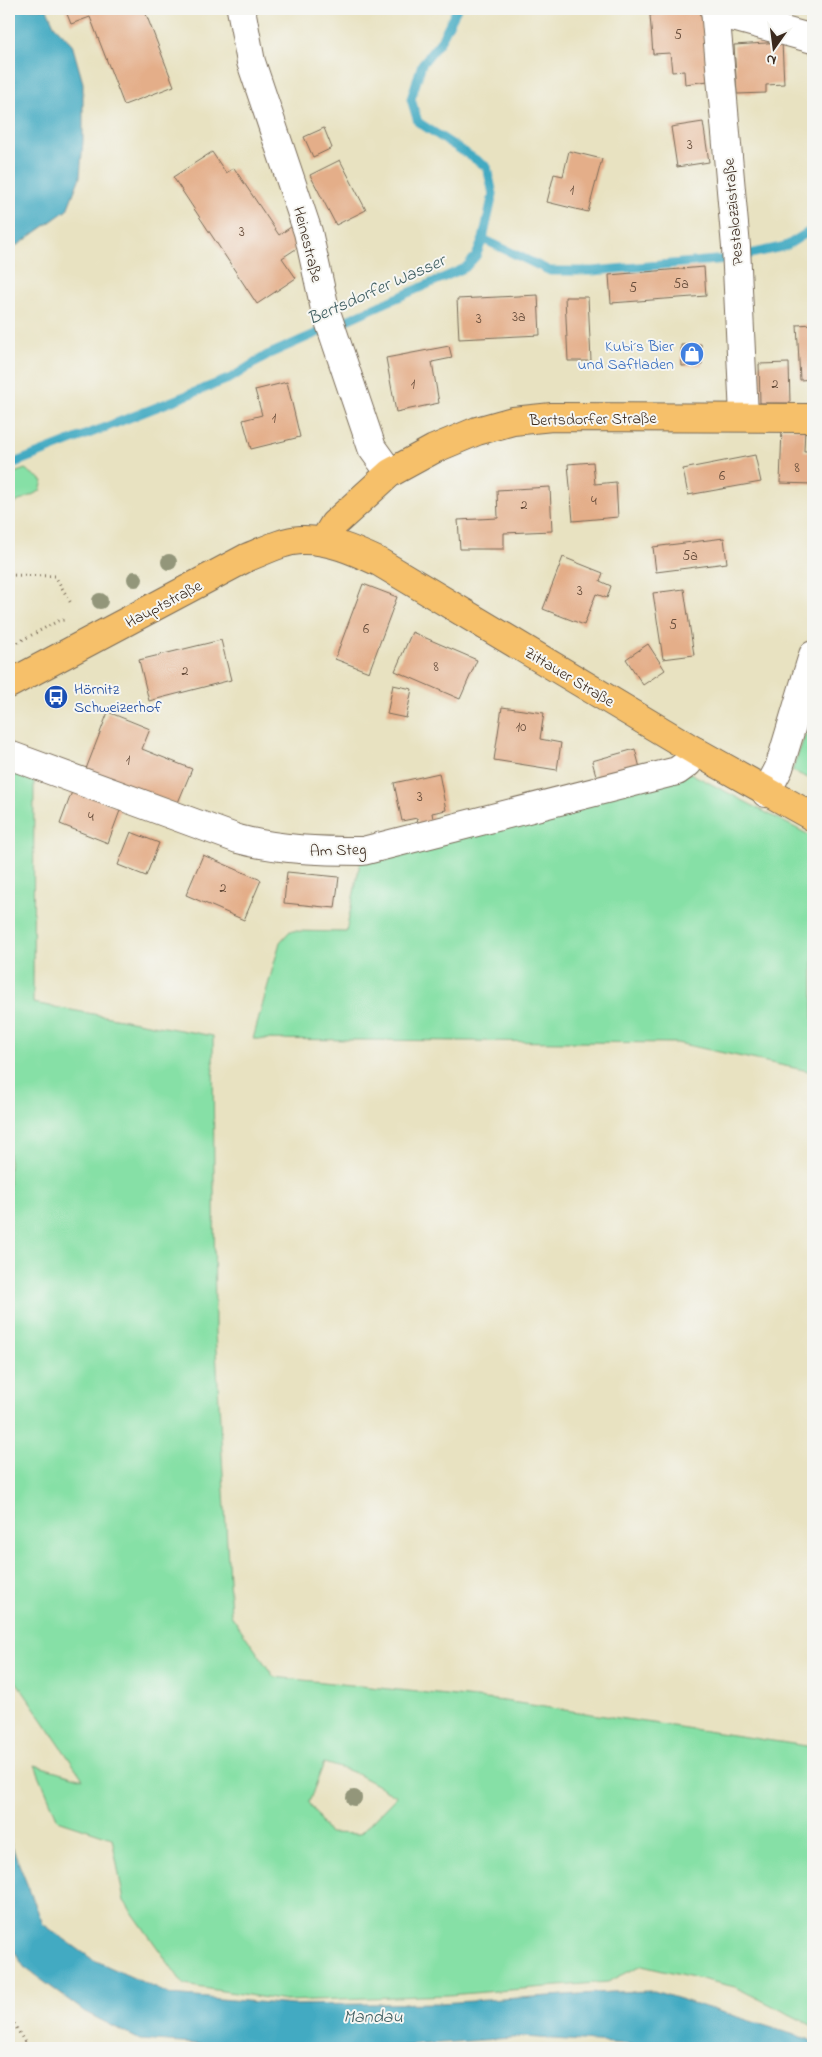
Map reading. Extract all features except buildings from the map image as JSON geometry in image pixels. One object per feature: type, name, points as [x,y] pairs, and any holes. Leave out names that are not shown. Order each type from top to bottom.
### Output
[{"type":"main road","name":"Bertsdorfer Straße","points":[[324,542],[334,524],[390,473],[477,431],[513,421],[552,417],[744,416],[813,418]]},
{"type":"main road","name":"Hauptstraße","points":[[9,684],[246,558],[286,543],[301,540],[324,542]]},
{"type":"main road","name":"Zittauer Straße","points":[[324,542],[351,549],[379,562],[695,752],[766,793],[813,817]]},
{"type":"street","name":"Heinestraße","points":[[241,9],[251,62],[308,232],[325,309],[372,448],[390,473]]},
{"type":"street","points":[[715,10],[813,39]]},
{"type":"street","name":"Pestalozzistraße","points":[[715,10],[736,247],[744,416]]},
{"type":"street","points":[[766,793],[779,768],[813,654]]},
{"type":"street","name":"Am Steg","points":[[9,755],[238,839],[265,846],[363,851],[677,771],[688,763],[695,752]]},
{"type":"path","points":[[9,574],[56,576],[72,606]]},
{"type":"path","points":[[9,2015],[28,2048]]},
{"type":"green space","points":[[25,469],[43,481],[40,491],[9,506],[9,475]]},
{"type":"green space","points":[[813,714],[813,780],[792,771]]},
{"type":"green space","points":[[9,762],[34,771],[33,1003],[213,1036],[215,1332],[231,1615],[274,1677],[504,1701],[813,1747],[813,2026],[735,1987],[642,1965],[608,1982],[448,1995],[286,2001],[184,1985],[124,1901],[112,1838],[58,1820],[35,1765],[83,1779],[9,1671]],"holes":[[[324,1763],[353,1772],[397,1796],[360,1834],[328,1833],[309,1802]]]},
{"type":"green space","points":[[690,773],[813,837],[813,1072],[677,1043],[253,1039],[280,942],[290,931],[346,932],[361,858]]},
{"type":"water","points":[[9,9],[47,9],[54,25],[72,44],[83,83],[83,141],[80,177],[67,210],[18,245],[9,245]]},
{"type":"water","name":"Mandau","points":[[9,1839],[43,1924],[92,1959],[171,1995],[293,2005],[440,2003],[654,1991],[808,2039],[813,2042],[813,2048],[655,2048],[640,2045],[524,2037],[374,2048],[251,2048],[140,2040],[85,2012],[24,1967],[9,1942]]},
{"type":"waterway","name":"Bertsdorfer Wasser","points":[[9,465],[231,378],[267,355],[465,268],[476,256],[483,239],[493,194],[487,167],[418,122],[411,99],[422,64],[440,42],[457,9]]},
{"type":"waterway","points":[[750,254],[786,246],[813,229]]},
{"type":"waterway","points":[[483,239],[550,271],[593,271],[727,259]]},
{"type":"place","name":"Kubi´s Bier und Saftladen","points":[[692,354]]},
{"type":"place","name":"Hörnitz Schweizerhof","points":[[56,697]]}]
